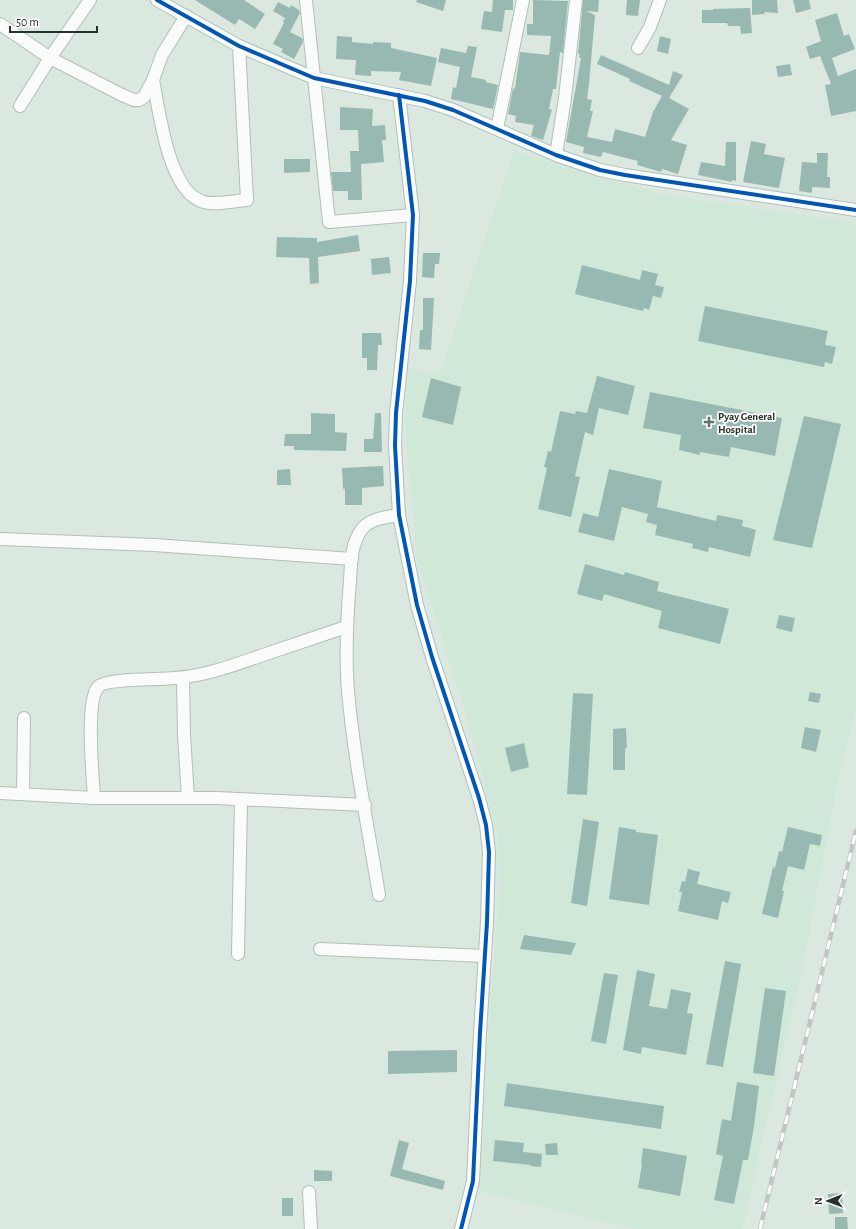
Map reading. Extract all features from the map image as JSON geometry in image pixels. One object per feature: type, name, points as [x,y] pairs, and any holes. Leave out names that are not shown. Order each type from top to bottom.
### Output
[{"type":"street","points":[[20,106],[50,58],[90,0]]},
{"type":"street","points":[[157,0],[239,46],[314,78],[399,95],[453,110],[516,139],[600,170],[856,210]]},
{"type":"street","points":[[306,0],[329,222],[412,215]]},
{"type":"street","points":[[497,129],[523,0]]},
{"type":"street","points":[[556,155],[565,98],[576,0]]},
{"type":"street","points":[[638,48],[650,27],[660,0]]},
{"type":"street","points":[[0,24],[50,58],[134,100],[139,100],[144,97],[153,80],[162,55],[186,16]]},
{"type":"street","points":[[153,80],[169,155],[175,172],[182,183],[192,195],[200,201],[226,202],[246,200],[239,46]]},
{"type":"street","points":[[399,95],[412,215],[410,281],[396,413],[395,446],[399,515],[417,605],[479,798],[486,825],[489,852],[489,882],[472,1181],[461,1229]]},
{"type":"street","points":[[379,895],[365,805],[357,766],[349,696],[346,627],[354,544],[363,528],[369,523],[379,519],[399,515]]},
{"type":"street","points":[[0,540],[154,545],[352,559]]},
{"type":"street","points":[[94,798],[92,716],[94,693],[102,684],[114,681],[183,678],[209,672],[241,663],[346,627]]},
{"type":"street","points":[[183,678],[184,736],[188,798]]},
{"type":"street","points":[[23,794],[24,718]]},
{"type":"street","points":[[0,793],[94,798],[216,798],[365,805]]},
{"type":"street","points":[[238,954],[242,800]]},
{"type":"street","points":[[320,949],[485,956]]},
{"type":"street","points":[[309,1192],[311,1229]]},
{"type":"shaded area","points":[[514,151],[662,195],[856,223],[856,708],[837,786],[804,959],[742,1229],[637,1229],[480,1192],[487,1055],[499,899],[498,836],[466,713],[417,559],[406,439],[406,390],[409,368],[440,374]]},
{"type":"building","points":[[195,0],[244,0],[265,14],[255,29],[239,19],[235,25]]},
{"type":"building","points":[[417,0],[446,0],[443,11],[416,2]]},
{"type":"building","points":[[493,0],[513,0],[513,10],[505,10],[502,32],[481,29],[484,11],[492,12]]},
{"type":"building","points":[[533,0],[568,1],[563,53],[560,52],[556,89],[553,89],[549,109],[552,110],[543,140],[531,136],[534,125],[515,122],[516,116],[508,114],[513,88],[515,89],[520,52],[549,55],[551,36],[527,35],[527,24],[533,24]]},
{"type":"building","points":[[583,0],[599,0],[598,12],[586,11],[595,15],[587,99],[592,100],[590,111],[593,111],[587,137],[612,142],[615,129],[645,137],[653,112],[662,96],[597,64],[601,55],[669,85],[673,71],[683,75],[669,98],[689,109],[671,140],[687,145],[678,174],[662,169],[661,172],[637,165],[638,161],[603,152],[601,157],[583,153],[584,147],[566,142],[581,58],[579,57],[580,54],[578,54]]},
{"type":"building","points":[[627,0],[640,0],[638,16],[626,15]]},
{"type":"building","points":[[752,0],[777,0],[778,13],[764,12],[765,14],[752,15]]},
{"type":"building","points":[[793,0],[809,0],[811,9],[796,13]]},
{"type":"building","points":[[278,2],[290,8],[291,5],[299,10],[300,13],[290,32],[302,38],[303,42],[294,59],[281,52],[283,49],[273,44],[285,18],[273,11]]},
{"type":"building","points":[[750,8],[752,33],[741,34],[740,26],[728,26],[727,23],[702,23],[702,10]]},
{"type":"building","points":[[837,13],[844,36],[849,34],[855,49],[832,58],[838,76],[856,69],[856,111],[831,116],[825,85],[831,84],[820,56],[810,59],[806,47],[821,41],[815,20]]},
{"type":"building","points":[[337,36],[352,37],[352,42],[373,44],[373,42],[391,43],[391,48],[437,58],[431,86],[399,80],[401,72],[371,71],[371,76],[355,75],[356,60],[336,59]]},
{"type":"building","points":[[660,36],[671,39],[668,54],[657,51]]},
{"type":"building","points":[[468,46],[477,47],[471,77],[486,80],[486,82],[498,85],[493,109],[451,99],[453,87],[456,88],[460,67],[438,62],[441,48],[466,53]]},
{"type":"building","points":[[790,64],[792,75],[778,77],[776,66]]},
{"type":"building","points":[[340,107],[373,109],[372,126],[385,125],[386,140],[382,140],[384,162],[361,164],[362,200],[348,200],[348,191],[333,191],[331,172],[351,172],[350,151],[359,151],[358,130],[340,130]]},
{"type":"building","points":[[751,141],[766,144],[764,154],[785,158],[779,188],[743,182]]},
{"type":"building","points":[[726,142],[736,142],[736,181],[732,180],[732,182],[698,175],[701,162],[725,166]]},
{"type":"building","points":[[817,153],[828,153],[827,177],[830,177],[830,188],[812,187],[812,193],[799,191],[802,162],[817,163]]},
{"type":"building","points":[[284,159],[310,159],[310,172],[284,173]]},
{"type":"building","points":[[358,235],[360,251],[318,257],[319,283],[310,284],[309,258],[276,257],[277,237],[317,238],[317,242]]},
{"type":"building","points":[[423,253],[440,253],[439,264],[435,264],[434,278],[422,277]]},
{"type":"building","points":[[389,257],[391,273],[372,275],[371,259]]},
{"type":"building","points":[[582,265],[640,280],[642,270],[658,274],[655,285],[664,287],[661,298],[653,296],[649,310],[644,308],[643,311],[575,294]]},
{"type":"building","points":[[423,298],[434,298],[431,350],[419,349],[420,330],[423,330]]},
{"type":"building","points":[[705,306],[828,331],[825,345],[836,347],[832,364],[825,362],[824,367],[698,341]]},
{"type":"building","points":[[362,333],[381,333],[382,345],[378,345],[377,370],[367,370],[367,358],[362,358]]},
{"type":"building","points":[[597,376],[635,386],[628,415],[599,408],[593,435],[585,432],[575,476],[580,477],[571,517],[538,509],[547,468],[544,467],[548,451],[551,452],[560,411],[575,414],[576,411],[587,413]]},
{"type":"building","points":[[431,378],[461,387],[453,425],[422,417]]},
{"type":"building","points":[[650,392],[782,418],[775,456],[731,447],[729,457],[700,452],[700,455],[679,450],[681,435],[643,428]]},
{"type":"building","points":[[311,413],[335,414],[335,432],[347,433],[346,451],[294,450],[294,446],[284,446],[285,434],[311,434]]},
{"type":"building","points":[[375,413],[381,413],[382,451],[364,452],[364,439],[373,439]]},
{"type":"building","points":[[804,416],[841,424],[812,548],[773,540]]},
{"type":"building","points":[[383,466],[384,486],[362,488],[362,505],[345,505],[345,489],[343,489],[342,468]]},
{"type":"building","points":[[290,469],[291,485],[277,485],[277,470]]},
{"type":"building","points":[[609,469],[662,481],[657,507],[716,521],[717,515],[743,520],[742,526],[756,530],[750,557],[709,547],[708,552],[692,548],[693,544],[655,535],[657,525],[646,522],[648,514],[622,507],[614,541],[578,532],[583,513],[598,517]]},
{"type":"building","points":[[585,564],[624,575],[625,572],[659,582],[657,591],[729,609],[720,644],[658,628],[662,611],[604,594],[602,601],[577,594]]},
{"type":"building","points":[[779,615],[795,618],[792,632],[776,628]]},
{"type":"building","points":[[810,692],[821,694],[819,703],[808,701]]},
{"type":"building","points":[[573,693],[593,694],[587,795],[567,794]]},
{"type":"building","points":[[805,727],[821,730],[816,752],[801,748]]},
{"type":"building","points":[[626,728],[627,748],[625,748],[625,770],[613,770],[613,729]]},
{"type":"building","points":[[524,743],[529,767],[511,772],[505,748]]},
{"type":"building","points":[[583,819],[599,822],[587,906],[571,903]]},
{"type":"building","points":[[619,827],[636,830],[636,832],[658,835],[649,905],[609,899]]},
{"type":"building","points":[[788,827],[822,835],[820,846],[810,844],[804,870],[788,866],[778,918],[762,914],[773,867],[775,868],[779,851],[782,852]]},
{"type":"building","points":[[688,869],[700,872],[697,884],[731,892],[728,903],[722,901],[718,920],[678,911],[682,892],[679,892],[682,881],[685,882]]},
{"type":"building","points":[[524,935],[576,943],[571,955],[520,949]]},
{"type":"building","points":[[725,961],[741,964],[723,1067],[706,1064]]},
{"type":"building","points":[[637,970],[655,974],[649,1006],[667,1009],[671,989],[691,993],[687,1013],[693,1014],[686,1055],[642,1047],[641,1054],[623,1050]]},
{"type":"building","points":[[604,973],[618,975],[606,1044],[591,1041]]},
{"type":"building","points":[[765,988],[786,991],[774,1076],[753,1073]]},
{"type":"building","points":[[457,1050],[457,1072],[388,1074],[388,1051]]},
{"type":"building","points":[[737,1082],[759,1086],[748,1160],[743,1160],[734,1204],[714,1200],[723,1156],[716,1154],[722,1119],[731,1121]]},
{"type":"building","points":[[507,1083],[664,1106],[661,1129],[504,1106]]},
{"type":"building","points":[[399,1140],[409,1143],[402,1169],[445,1181],[443,1190],[390,1176]]},
{"type":"building","points":[[495,1140],[524,1143],[523,1152],[542,1154],[541,1167],[493,1161]]},
{"type":"building","points":[[557,1143],[558,1155],[546,1155],[545,1144]]},
{"type":"building","points":[[643,1148],[687,1156],[680,1196],[638,1188]]},
{"type":"building","points":[[314,1170],[332,1171],[332,1181],[314,1181]]},
{"type":"building","points":[[842,1193],[843,1213],[829,1214],[828,1194]]},
{"type":"building","points":[[282,1198],[293,1198],[293,1216],[282,1216]]},
{"type":"building","points":[[835,1217],[847,1217],[848,1229],[835,1229]]},
{"type":"railway","points":[[760,1229],[856,831]]},
{"type":"cycle path","points":[[157,0],[239,46],[314,78],[425,101],[453,110],[556,155],[600,170],[856,210]]},
{"type":"cycle path","points":[[399,95],[413,215],[410,281],[396,413],[395,446],[399,515],[417,605],[432,657],[479,798],[486,825],[489,852],[487,922],[473,1181],[461,1229]]},
{"type":"place","name":"Pyay General Hospital","points":[[709,422]]}]
